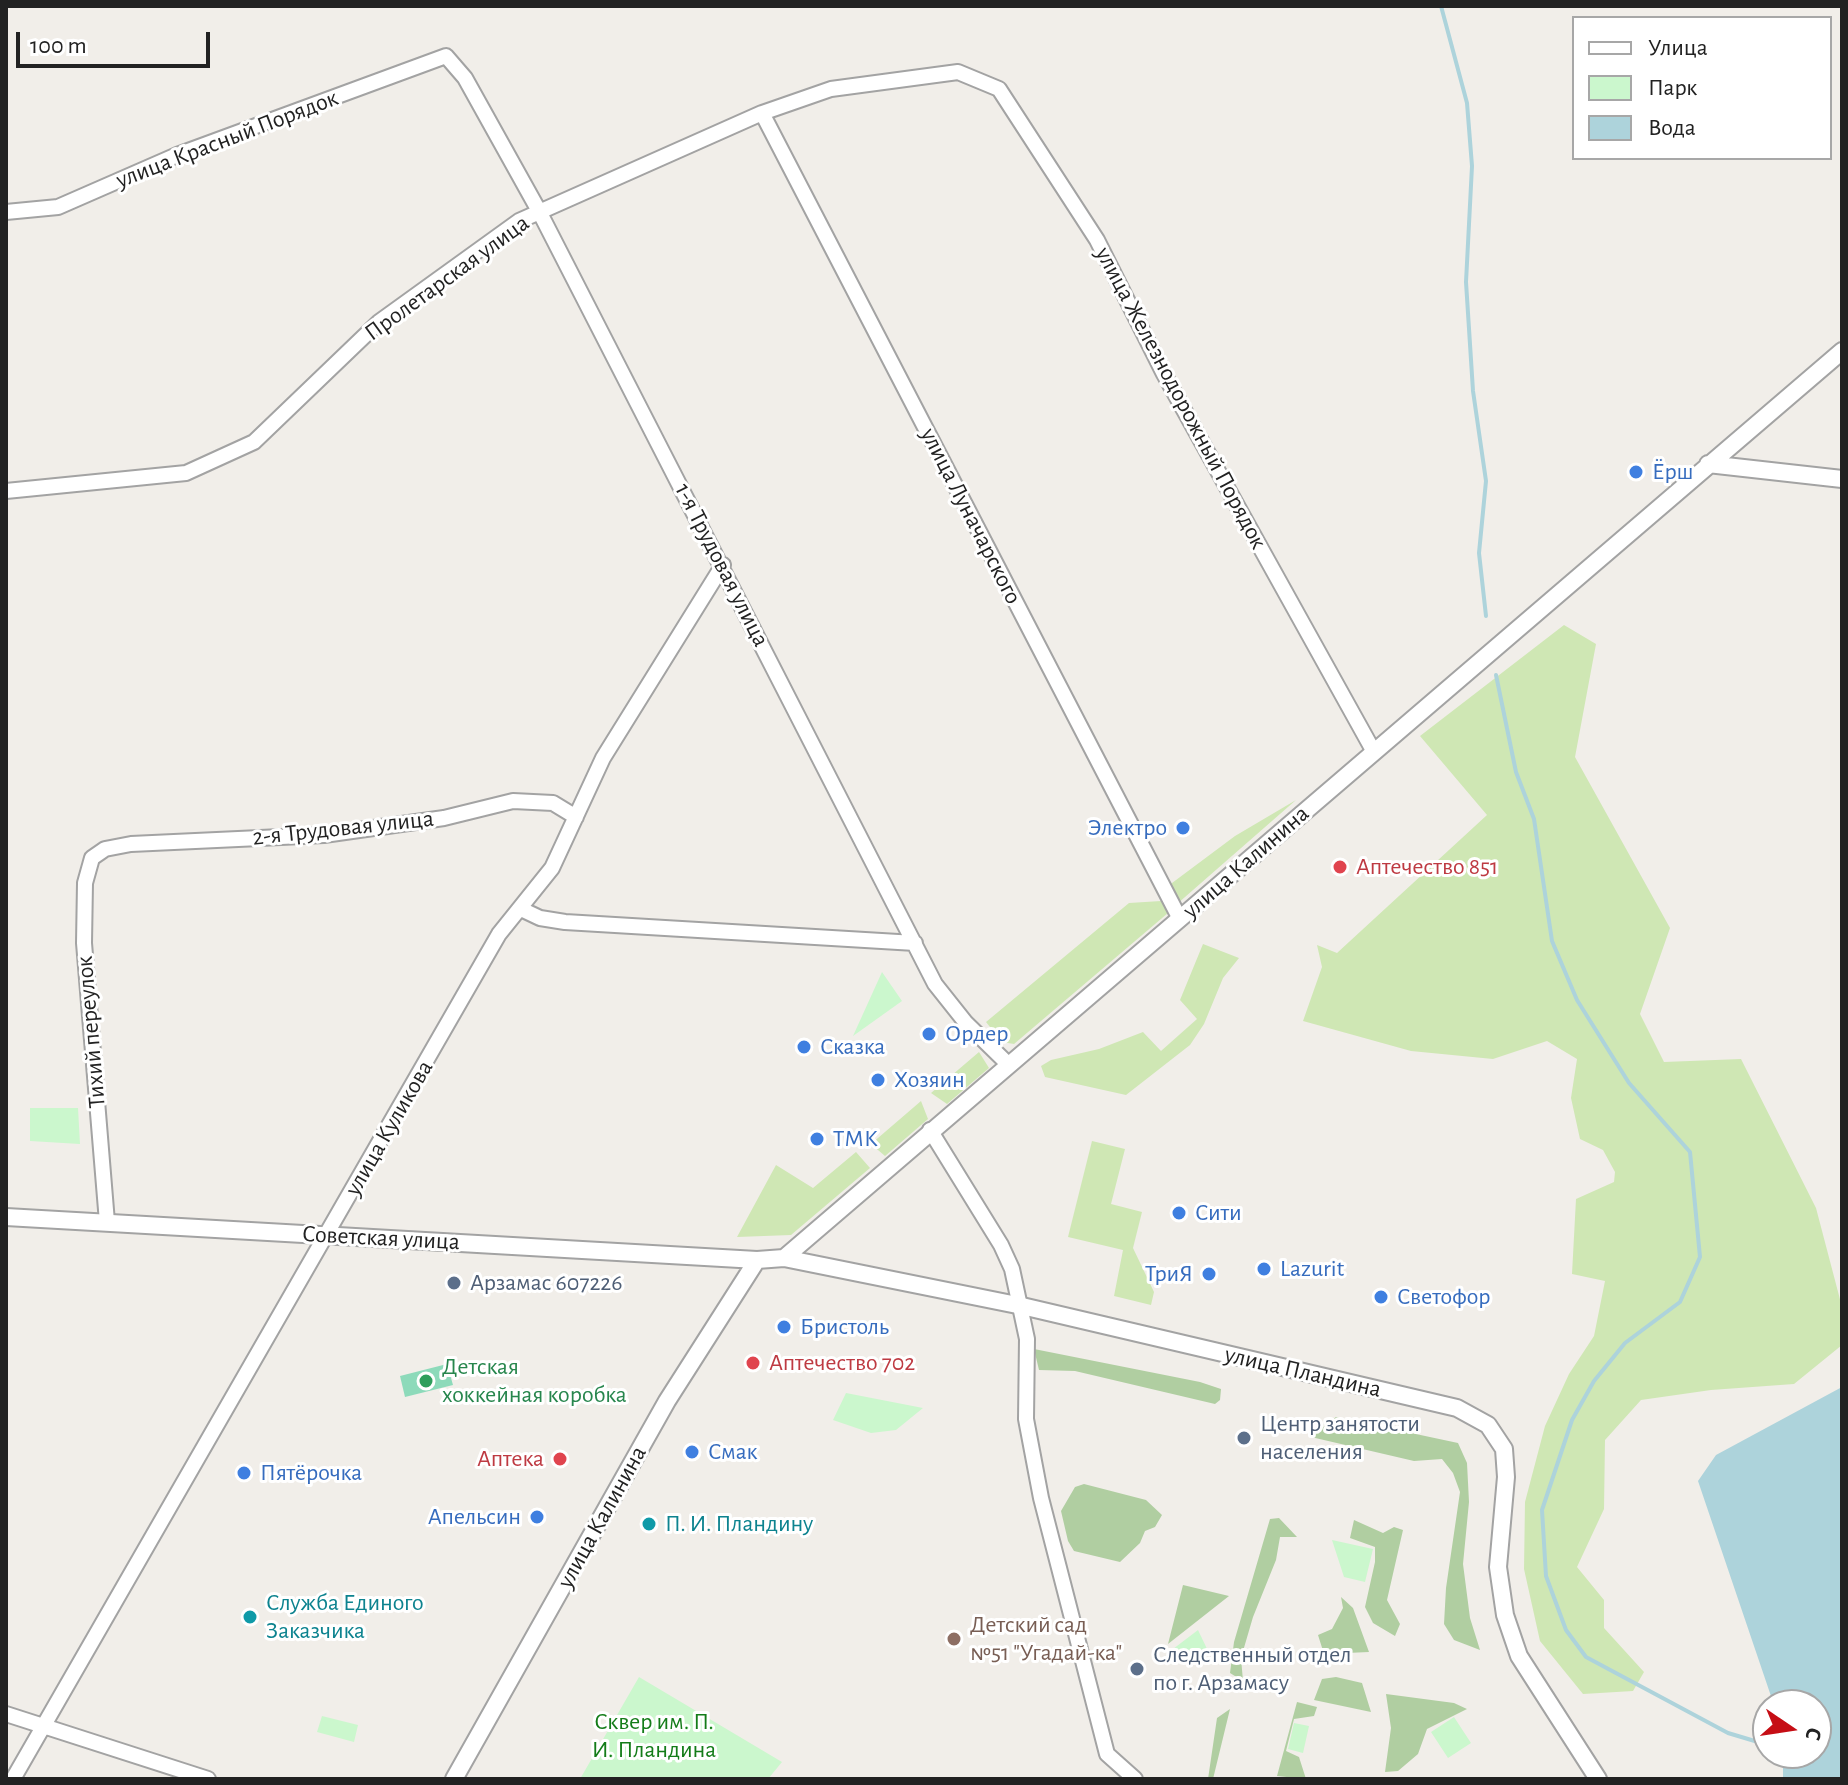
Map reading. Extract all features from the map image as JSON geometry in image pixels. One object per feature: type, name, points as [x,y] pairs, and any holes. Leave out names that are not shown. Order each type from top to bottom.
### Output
[{"type":"street","name":"1-я Трудовая улица","points":[[446,56],[465,78],[539,211],[935,984],[966,1023],[1009,1065]]},
{"type":"street","name":"улица Красный Порядок","points":[[6,212],[58,207],[177,155],[446,56]]},
{"type":"street","name":"Пролетарская улица","points":[[6,491],[186,473],[254,442],[379,322],[519,221],[762,113],[831,89],[958,72]]},
{"type":"street","name":"улица Железнодорожный Порядок","points":[[958,72],[999,89],[1097,240],[1164,374],[1374,752]]},
{"type":"street","name":"улица Луначарского","points":[[762,113],[1180,919]]},
{"type":"street","name":"улица Калинина","points":[[784,1258],[1842,351]]},
{"type":"street","points":[[1708,464],[1842,479]]},
{"type":"street","name":"улица Куликова","points":[[13,1779],[499,934],[558,858],[603,758],[723,565]]},
{"type":"street","name":"2-я Трудовая улица","points":[[105,849],[131,844],[324,835],[444,818],[513,801],[553,803],[576,817]]},
{"type":"street","name":"Тихий переулок","points":[[105,849],[92,858],[85,883],[84,943],[107,1222]]},
{"type":"street","points":[[521,909],[540,918],[565,922],[915,943]]},
{"type":"street","points":[[930,1130],[1001,1245],[1022,1306],[1027,1339],[1026,1419],[1041,1498],[1107,1754],[1135,1779]]},
{"type":"street","name":"Советская улица","points":[[6,1217],[757,1260],[784,1258]]},
{"type":"street","name":"улица Пландина","points":[[784,1258],[1022,1306],[1457,1408],[1488,1425],[1504,1449],[1506,1477],[1498,1567],[1505,1615],[1519,1656],[1598,1779]]},
{"type":"street","name":"улица Калинина","points":[[454,1779],[667,1401],[757,1260]]},
{"type":"street","points":[[6,1714],[208,1779]]},
{"type":"green space","points":[[1564,625],[1596,644],[1575,757],[1670,928],[1640,1014],[1664,1062],[1741,1059],[1816,1208],[1842,1307],[1842,1345],[1794,1384],[1711,1390],[1641,1400],[1605,1440],[1604,1509],[1577,1567],[1604,1600],[1604,1628],[1644,1672],[1633,1691],[1583,1694],[1540,1641],[1524,1569],[1525,1502],[1545,1426],[1569,1374],[1594,1336],[1605,1281],[1572,1274],[1576,1199],[1614,1182],[1615,1172],[1603,1150],[1580,1139],[1571,1098],[1577,1059],[1547,1041],[1493,1059],[1411,1051],[1303,1021],[1322,967],[1317,945],[1337,953],[1487,815],[1420,736]]},
{"type":"green space","points":[[1296,800],[1177,904],[1168,886],[1235,836]]},
{"type":"green space","points":[[1161,901],[1168,913],[1014,1044],[1002,1042],[986,1022],[1129,903]]},
{"type":"green space","points":[[1203,944],[1239,958],[1223,978],[1204,1024],[1190,1045],[1126,1095],[1045,1077],[1041,1066],[1051,1060],[1099,1049],[1143,1032],[1161,1051],[1197,1019],[1180,1000]]},
{"type":"green space","points":[[882,972],[902,1001],[853,1036]]},
{"type":"green space","points":[[979,1052],[989,1068],[947,1104],[931,1093]]},
{"type":"green space","points":[[921,1101],[928,1119],[885,1156],[871,1144]]},
{"type":"green space","points":[[30,1108],[78,1108],[80,1144],[30,1141]]},
{"type":"green space","points":[[1092,1141],[1125,1149],[1111,1204],[1142,1212],[1133,1248],[1154,1292],[1151,1305],[1114,1296],[1123,1250],[1068,1237]]},
{"type":"green space","points":[[856,1152],[870,1168],[791,1235],[737,1237],[776,1165],[813,1188]]},
{"type":"green space","points":[[1034,1349],[1200,1382],[1221,1389],[1220,1400],[1215,1404],[1075,1371],[1039,1370]]},
{"type":"green space","name":"Детская хоккейная коробка","points":[[447,1364],[453,1385],[405,1397],[400,1376]]},
{"type":"green space","points":[[846,1393],[923,1408],[896,1430],[871,1433],[833,1420]]},
{"type":"green space","points":[[1336,1417],[1458,1443],[1467,1463],[1469,1502],[1463,1564],[1470,1618],[1480,1650],[1454,1640],[1444,1624],[1460,1492],[1453,1473],[1442,1459],[1414,1461],[1311,1437]]},
{"type":"green space","points":[[1084,1484],[1146,1500],[1162,1515],[1155,1527],[1145,1531],[1140,1543],[1120,1562],[1074,1551],[1068,1541],[1061,1511],[1075,1487]]},
{"type":"green space","points":[[1279,1518],[1297,1537],[1280,1537],[1276,1560],[1253,1617],[1241,1658],[1243,1681],[1230,1673],[1234,1642],[1270,1519]]},
{"type":"green space","points":[[1354,1520],[1383,1533],[1394,1527],[1403,1530],[1387,1600],[1400,1624],[1395,1636],[1373,1623],[1365,1607],[1375,1562],[1375,1547],[1350,1538]]},
{"type":"green space","points":[[1332,1540],[1373,1549],[1365,1582],[1344,1577]]},
{"type":"green space","points":[[1183,1585],[1229,1596],[1168,1644]]},
{"type":"green space","points":[[1341,1597],[1353,1608],[1369,1652],[1324,1654],[1318,1635],[1332,1629],[1343,1608]]},
{"type":"green space","points":[[1198,1630],[1209,1653],[1204,1656],[1173,1649]]},
{"type":"green space","name":"Сквер им. П. И. Пландина","points":[[639,1677],[782,1762],[768,1779],[580,1779]]},
{"type":"green space","points":[[1336,1677],[1362,1683],[1371,1712],[1314,1700],[1322,1679]]},
{"type":"green space","points":[[1386,1694],[1454,1703],[1467,1709],[1427,1729],[1418,1754],[1398,1771],[1385,1772],[1391,1728]]},
{"type":"green space","points":[[1297,1702],[1317,1707],[1314,1716],[1294,1719],[1286,1751],[1299,1757],[1306,1779],[1277,1776]]},
{"type":"green space","points":[[1230,1709],[1213,1779],[1208,1779],[1217,1718]]},
{"type":"green space","points":[[322,1716],[358,1725],[354,1742],[317,1732]]},
{"type":"green space","points":[[1454,1717],[1471,1743],[1448,1758],[1431,1732]]},
{"type":"green space","points":[[1294,1723],[1309,1726],[1303,1753],[1288,1749]]},
{"type":"water","points":[[1842,1387],[1842,1779],[1783,1779],[1783,1769],[1832,1769],[1832,1689],[1769,1689],[1698,1481],[1716,1455]]},
{"type":"waterway","points":[[1441,6],[1467,103],[1472,166],[1466,282],[1473,391],[1486,481],[1479,553],[1486,616]]},
{"type":"waterway","points":[[1496,675],[1516,772],[1534,819],[1552,941],[1577,1000],[1629,1083],[1690,1152],[1700,1257],[1680,1302],[1625,1343],[1594,1381],[1572,1420],[1542,1510],[1546,1576],[1566,1630],[1586,1657],[1728,1733],[1752,1740]]},
{"type":"place","name":"Ёрш","points":[[1636,472]]},
{"type":"place","name":"Электро","points":[[1183,828]]},
{"type":"place","name":"Аптечество 851","points":[[1340,867]]},
{"type":"place","name":"Ордер","points":[[929,1034]]},
{"type":"place","name":"Сказка","points":[[804,1047]]},
{"type":"place","name":"Хозяин","points":[[878,1080]]},
{"type":"place","name":"ТМК","points":[[817,1139]]},
{"type":"place","name":"Сити","points":[[1179,1213]]},
{"type":"place","name":"Lazurit","points":[[1264,1269]]},
{"type":"place","name":"ТриЯ","points":[[1209,1274]]},
{"type":"place","name":"Арзамас 607226","points":[[454,1283]]},
{"type":"place","name":"Светофор","points":[[1381,1297]]},
{"type":"place","name":"Бристоль","points":[[784,1327]]},
{"type":"place","name":"Аптечество 702","points":[[753,1363]]},
{"type":"place","name":"Детская хоккейная коробка","points":[[426,1381]]},
{"type":"place","name":"Центр занятости населения","points":[[1244,1438]]},
{"type":"place","name":"Смак","points":[[692,1452]]},
{"type":"place","name":"Аптека","points":[[560,1459]]},
{"type":"place","name":"Пятёрочка","points":[[244,1473]]},
{"type":"place","name":"Апельсин","points":[[537,1517]]},
{"type":"place","name":"П. И. Пландину","points":[[649,1524]]},
{"type":"place","name":"Служба Единого Заказчика","points":[[250,1617]]},
{"type":"place","name":"Детский сад №51 \"Угадай-ка\"","points":[[954,1639]]},
{"type":"place","name":"Следственный отдел по г. Арзамасу","points":[[1137,1669]]}]
